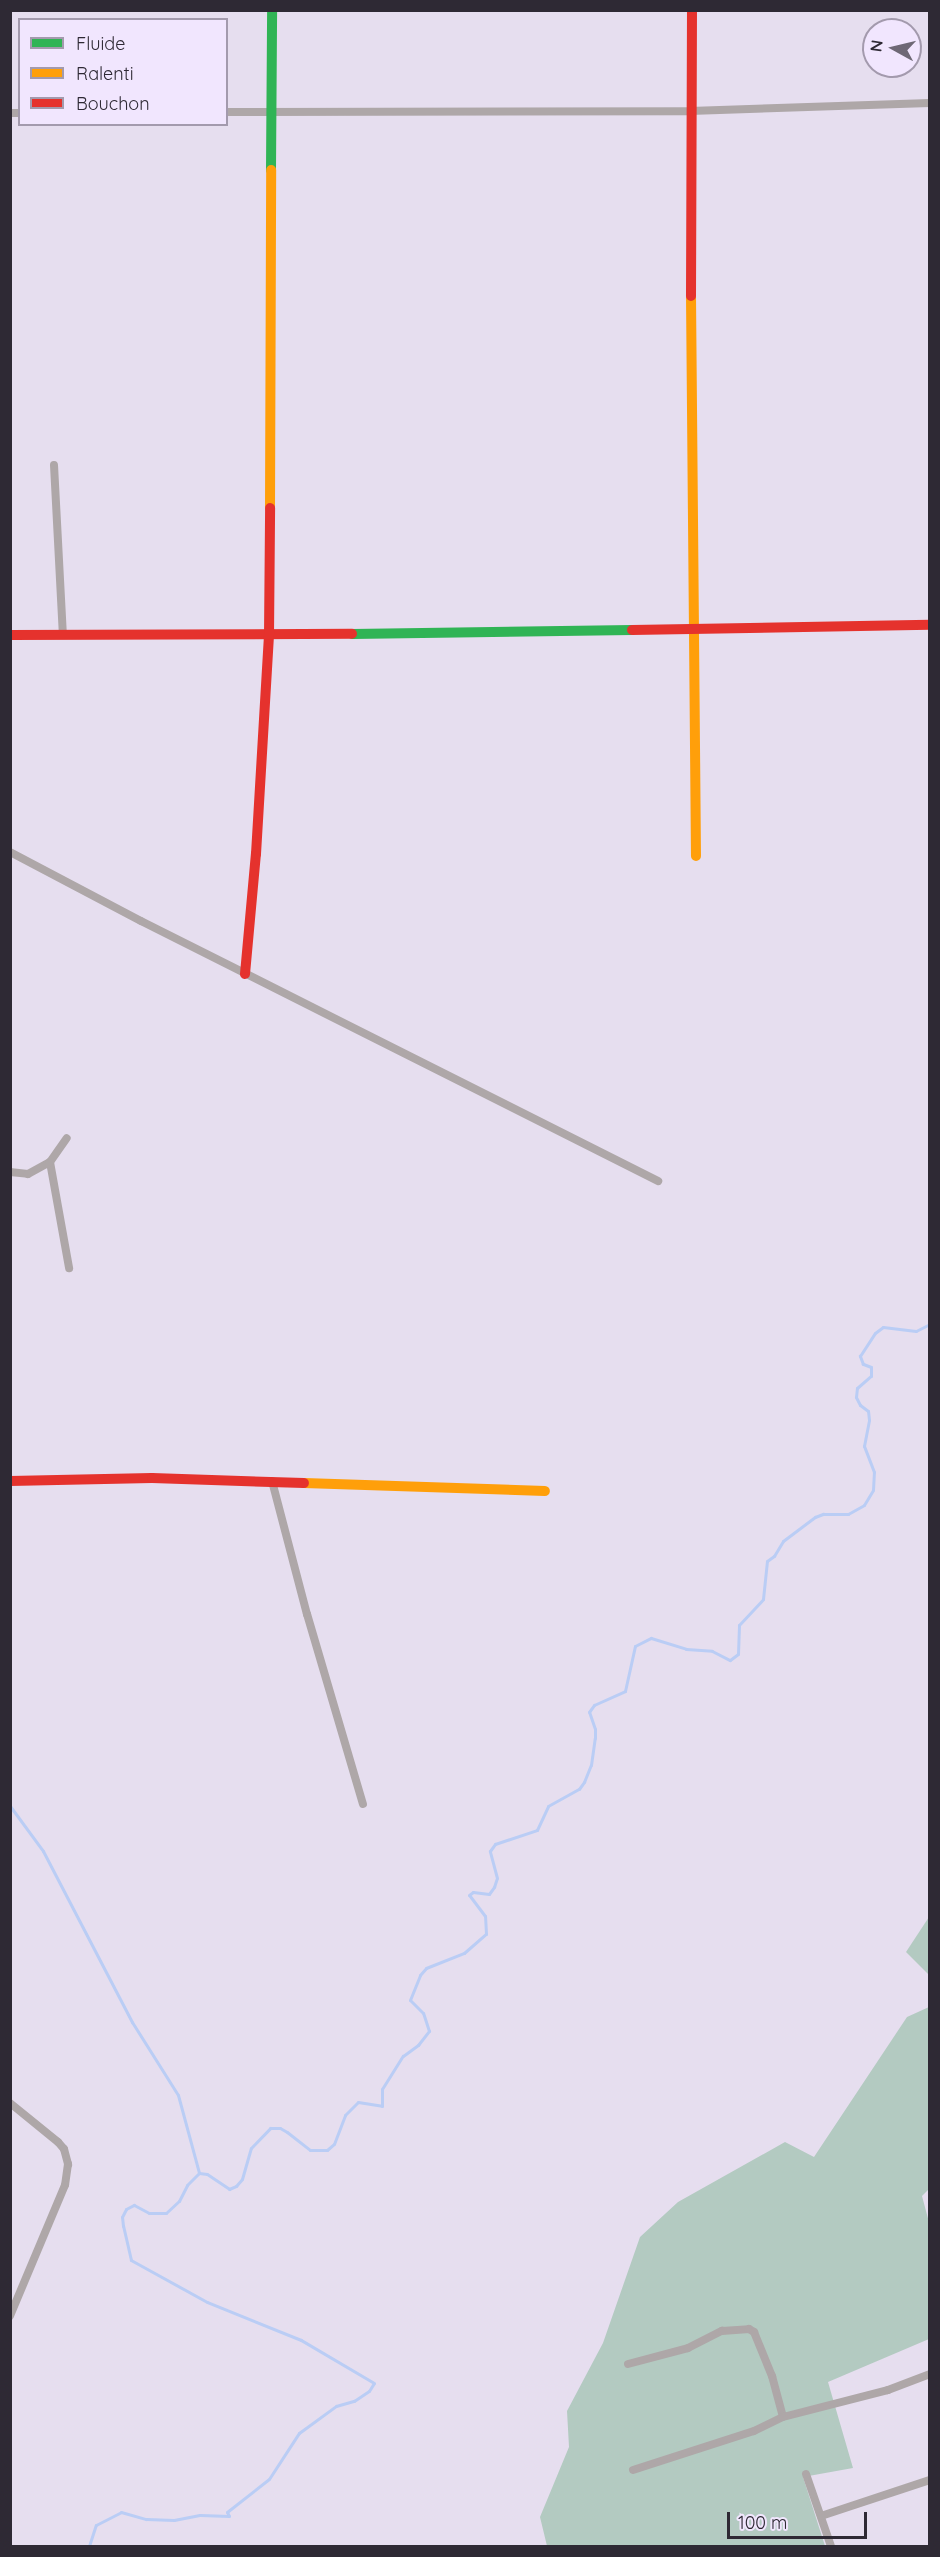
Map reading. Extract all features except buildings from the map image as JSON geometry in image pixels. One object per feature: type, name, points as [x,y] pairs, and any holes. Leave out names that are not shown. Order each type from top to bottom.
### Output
[{"type":"street","points":[[245,974],[256,854],[269,635],[272,10]]},
{"type":"street","points":[[692,10],[690,111],[696,856]]},
{"type":"street","points":[[228,112],[690,111],[930,103]]},
{"type":"street","points":[[54,465],[63,635]]},
{"type":"street","points":[[10,635],[269,635],[930,625]]},
{"type":"street","points":[[10,852],[245,974],[658,1181]]},
{"type":"street","points":[[10,1172],[28,1174],[50,1162],[67,1138]]},
{"type":"street","points":[[50,1162],[69,1268]]},
{"type":"street","points":[[10,1481],[152,1478],[272,1480],[545,1491]]},
{"type":"street","points":[[272,1480],[307,1614],[363,1804]]},
{"type":"street","points":[[10,2103],[58,2142],[64,2149],[68,2164],[65,2185],[10,2316]]},
{"type":"street","points":[[628,2364],[688,2348],[722,2331],[749,2329],[754,2332],[772,2376],[783,2417]]},
{"type":"street","points":[[633,2470],[754,2431],[783,2417],[888,2390],[930,2374]]},
{"type":"street","points":[[806,2474],[831,2547]]},
{"type":"street","points":[[821,2516],[930,2480]]},
{"type":"green space","points":[[929,1917],[929,1975],[906,1952]]},
{"type":"green space","points":[[929,2007],[930,2188],[922,2196],[930,2226],[929,2339],[828,2382],[853,2468],[803,2477],[825,2546],[547,2546],[540,2517],[569,2447],[567,2411],[603,2343],[640,2237],[678,2202],[785,2142],[814,2157],[907,2017]]},
{"type":"waterway","points":[[89,2546],[96,2525],[121,2512],[146,2519],[174,2520],[200,2515],[229,2516],[227,2512],[269,2479],[299,2433],[336,2406],[354,2401],[369,2391],[374,2383],[301,2340],[207,2302],[131,2260],[122,2217],[126,2209],[134,2205],[149,2213],[166,2213],[179,2201],[187,2185],[199,2173],[207,2174],[229,2189],[236,2186],[242,2179],[251,2148],[270,2128],[280,2128],[310,2150],[327,2150],[334,2144],[345,2115],[358,2102],[382,2106],[382,2089],[403,2056],[418,2045],[429,2031],[423,2013],[410,2000],[420,1975],[426,1968],[464,1953],[486,1934],[485,1916],[469,1895],[473,1892],[489,1894],[494,1887],[497,1878],[490,1851],[495,1844],[537,1830],[548,1806],[579,1789],[584,1782],[591,1765],[595,1738],[595,1729],[589,1712],[594,1705],[625,1691],[635,1646],[651,1638],[686,1649],[712,1651],[730,1660],[738,1654],[739,1625],[763,1599],[767,1561],[774,1556],[783,1541],[815,1517],[823,1514],[848,1514],[864,1505],[873,1490],[874,1472],[864,1446],[869,1420],[868,1411],[860,1405],[856,1397],[857,1388],[871,1376],[871,1367],[863,1364],[860,1356],[875,1333],[883,1327],[916,1331],[930,1324]]},
{"type":"waterway","points":[[10,1806],[43,1851],[132,2022],[178,2095],[199,2173]]},
{"type":"traffic: fast","points":[[271,170],[272,10]]},
{"type":"traffic: fast","points":[[352,634],[632,630]]},
{"type":"traffic: slow","points":[[270,508],[271,170]]},
{"type":"traffic: slow","points":[[691,296],[696,856]]},
{"type":"traffic: slow","points":[[304,1483],[545,1491]]},
{"type":"traffic: jam","points":[[691,296],[692,10]]},
{"type":"traffic: jam","points":[[245,974],[256,854],[269,635],[270,508]]},
{"type":"traffic: jam","points":[[632,630],[930,625]]},
{"type":"traffic: jam","points":[[10,635],[352,634]]},
{"type":"traffic: jam","points":[[10,1481],[152,1478],[304,1483]]}]
